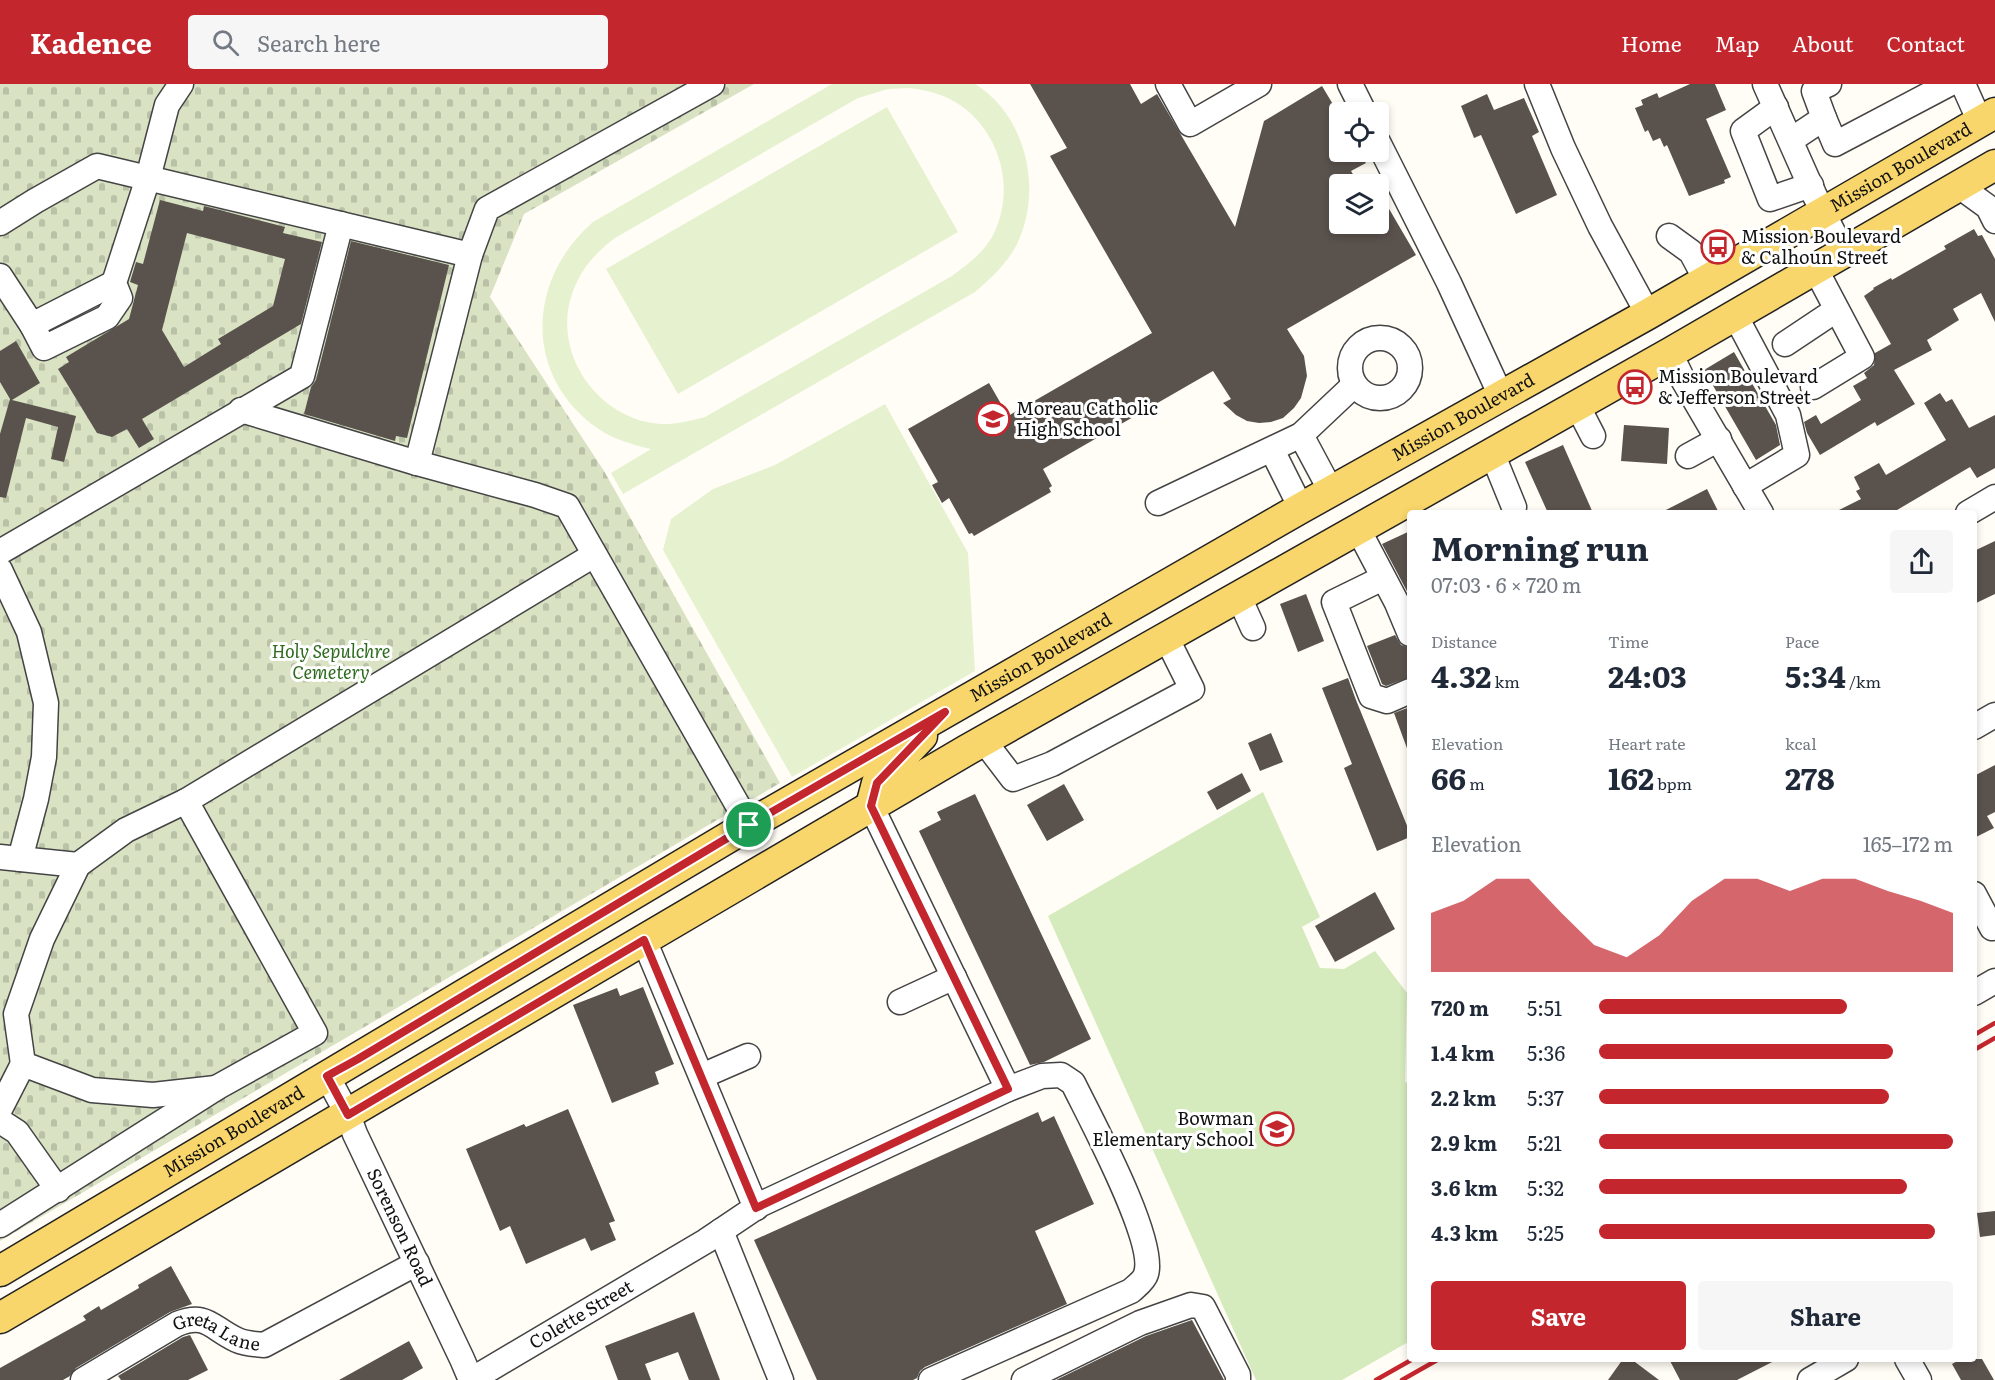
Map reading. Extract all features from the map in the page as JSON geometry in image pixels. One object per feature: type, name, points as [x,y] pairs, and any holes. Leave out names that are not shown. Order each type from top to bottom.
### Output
[{"type":"main road","name":"Mission Boulevard","points":[[0,1271],[749,825],[1988,118]]},
{"type":"main road","points":[[0,1318],[871,806],[1670,353],[1995,165]]},
{"type":"main road","points":[[1501,396],[1523,436]]},
{"type":"main road","points":[[871,806],[877,783],[945,712]]},
{"type":"street","points":[[0,276],[44,348],[107,317],[120,298],[114,283],[148,178],[167,105],[181,84]]},
{"type":"street","points":[[417,463],[470,255],[488,209],[712,84]]},
{"type":"street","points":[[1168,84],[1190,124],[1259,84]]},
{"type":"street","points":[[1350,84],[1359,102]]},
{"type":"street","points":[[1537,84],[1599,226],[1648,314]]},
{"type":"street","points":[[1765,84],[1843,252]]},
{"type":"street","points":[[1818,86],[1824,118],[1835,144],[1910,93],[1949,84]]},
{"type":"street","points":[[1963,84],[1988,118]]},
{"type":"street","points":[[1776,107],[1743,131],[1770,199],[1811,185]]},
{"type":"street","points":[[1791,140],[1824,118]]},
{"type":"street","points":[[1388,162],[1449,283],[1501,396]]},
{"type":"street","points":[[0,223],[97,166],[470,255]]},
{"type":"street","points":[[1959,186],[1988,207],[1995,221]]},
{"type":"street","points":[[0,552],[302,376],[341,224]]},
{"type":"street","points":[[1669,236],[1691,252],[1706,280]]},
{"type":"street","points":[[1814,387],[1862,357],[1815,268]]},
{"type":"street","points":[[32,325],[114,283]]},
{"type":"street","points":[[1785,344],[1836,310]]},
{"type":"street","points":[[1735,315],[1788,415],[1797,455],[1745,486]]},
{"type":"street","points":[[1670,353],[1759,510]]},
{"type":"street","points":[[1158,503],[1301,435],[1354,385]]},
{"type":"street","points":[[1577,405],[1593,436]]},
{"type":"street","points":[[241,410],[567,506],[749,825]]},
{"type":"street","points":[[1301,435],[1331,491]]},
{"type":"street","points":[[1688,456],[1719,439]]},
{"type":"street","points":[[1272,450],[1301,508]]},
{"type":"street","points":[[1492,453],[1510,510]]},
{"type":"street","points":[[1973,510],[1995,497]]},
{"type":"street","points":[[1358,529],[1407,628]]},
{"type":"street","points":[[0,1110],[23,1064],[16,1014],[42,939],[78,865],[126,830],[186,801],[594,555]]},
{"type":"street","points":[[0,570],[29,632],[46,703],[44,757],[36,799],[10,858],[78,865]]},
{"type":"street","points":[[1383,578],[1334,602],[1371,696],[1387,700],[1407,692]]},
{"type":"street","points":[[1239,597],[1253,628]]},
{"type":"street","points":[[984,741],[1013,779],[1052,764],[1192,689],[1166,637]]},
{"type":"street","points":[[1977,725],[1995,715]]},
{"type":"street","points":[[0,1225],[216,1088],[315,1033],[186,801]]},
{"type":"street","points":[[871,806],[1008,1089]]},
{"type":"street","points":[[1977,901],[1989,931]]},
{"type":"street","points":[[644,940],[756,1208]]},
{"type":"street","points":[[900,1002],[954,977]]},
{"type":"street","points":[[1977,991],[1995,981]]},
{"type":"street","points":[[702,1076],[748,1056]]},
{"type":"street","points":[[23,1064],[92,1090],[153,1095],[216,1088]]},
{"type":"street","name":"Colette Street","points":[[471,1380],[691,1250],[756,1208],[1008,1089],[1042,1076],[1061,1075],[1073,1083],[1132,1206],[1148,1257],[1146,1276],[1131,1292],[931,1380]]},
{"type":"street","name":"Sorenson Road","points":[[327,1076],[348,1115],[471,1380]]},
{"type":"street","points":[[0,1121],[17,1132],[58,1190]]},
{"type":"street","points":[[721,1231],[781,1380]]},
{"type":"street","name":"Greta Lane","points":[[83,1380],[177,1324],[192,1318],[208,1323],[234,1339],[248,1344],[264,1345],[417,1263]]},
{"type":"street","points":[[1024,1380],[1140,1323],[1191,1305],[1203,1307],[1238,1380]]},
{"type":"street","points":[[1810,1380],[1841,1362]]},
{"type":"street","points":[[1908,1362],[1919,1380]]},
{"type":"green space","name":"Holy Sepulchre Cemetery","points":[[0,84],[754,84],[524,214],[490,297],[604,471],[780,783],[0,1241]]},
{"type":"green space","points":[[832,84],[975,84],[993,98],[1007,115],[1018,135],[1029,179],[1029,201],[1025,223],[1017,244],[1004,264],[975,292],[623,494],[611,473],[651,449],[606,434],[575,409],[557,384],[546,357],[542,328],[545,300],[555,272],[571,245],[593,222]],"holes":[[[908,88],[942,95],[960,105],[974,117],[995,148],[1001,165],[1003,201],[992,237],[979,253],[952,276],[705,417],[669,424],[645,421],[622,413],[603,399],[587,382],[575,361],[568,339],[567,315],[573,291],[585,268],[596,255],[615,238],[858,98],[888,89]]]},
{"type":"green space","points":[[887,107],[958,232],[678,394],[606,269]]},
{"type":"green space","points":[[885,404],[968,553],[975,671],[792,777],[663,550],[671,519],[713,489],[775,465]]},
{"type":"green space","name":"Bowman Elementary School","points":[[1263,792],[1320,917],[1302,927],[1320,968],[1344,969],[1375,951],[1407,993],[1405,1082],[1407,1082],[1407,1343],[1342,1380],[1256,1380],[1048,916]]},
{"type":"building","points":[[1030,84],[1130,84],[1141,104],[1157,94],[1235,227],[1264,121],[1322,86],[1332,102],[1329,102],[1329,162],[1366,163],[1351,171],[1353,174],[1329,174],[1329,234],[1389,234],[1389,209],[1416,255],[1287,329],[1304,356],[1307,376],[1301,398],[1283,418],[1259,423],[1247,421],[1236,415],[1223,403],[1231,399],[1213,371],[1043,469],[1052,486],[1049,488],[1051,492],[974,536],[972,533],[969,534],[949,498],[942,503],[932,485],[938,482],[908,429],[989,383],[1008,416],[1152,333],[1050,156],[1067,148]]},
{"type":"building","points":[[1690,84],[1715,84],[1726,110],[1706,119],[1731,177],[1724,180],[1725,183],[1689,196],[1667,145],[1664,147],[1660,138],[1653,141],[1648,130],[1645,132],[1635,108],[1643,105],[1641,100],[1657,93],[1659,98]]},
{"type":"building","points":[[1487,94],[1494,110],[1524,98],[1539,132],[1532,136],[1557,195],[1516,214],[1481,135],[1474,138],[1461,106]]},
{"type":"building","points":[[160,200],[203,211],[204,206],[216,209],[285,227],[283,233],[322,242],[301,324],[142,419],[154,439],[139,448],[127,429],[112,437],[97,433],[58,369],[69,362],[66,357],[129,319],[138,285],[130,282],[136,262],[143,264]],"holes":[[[187,233],[285,259],[273,306],[218,339],[221,344],[184,367],[162,330]]]},
{"type":"building","points":[[1974,229],[1978,236],[1982,235],[1995,259],[1995,322],[1981,293],[1953,309],[1959,320],[1927,340],[1932,350],[1894,370],[1915,404],[1877,426],[1875,422],[1820,455],[1807,433],[1804,422],[1816,415],[1821,424],[1861,400],[1853,386],[1867,378],[1864,373],[1874,365],[1875,353],[1891,344],[1864,296],[1873,288],[1891,278],[1892,280],[1946,249],[1944,246]]},
{"type":"building","points":[[351,241],[449,265],[407,438],[396,436],[395,441],[304,414],[311,387],[316,380]]},
{"type":"building","points":[[16,341],[40,383],[12,400],[76,416],[64,462],[51,459],[58,427],[26,418],[6,498],[0,497],[0,434],[10,399],[0,382],[0,351]]},
{"type":"building","points":[[1734,352],[1776,425],[1780,445],[1756,460],[1704,370]]},
{"type":"building","points":[[1940,393],[1946,402],[1952,399],[1969,428],[1995,415],[1995,468],[1977,478],[1970,467],[1897,510],[1839,510],[1861,499],[1856,491],[1860,489],[1854,477],[1879,463],[1886,475],[1946,440],[1924,403]]},
{"type":"building","points":[[1624,425],[1669,428],[1667,464],[1621,461]]},
{"type":"building","points":[[1563,445],[1592,510],[1547,510],[1525,462]]},
{"type":"building","points":[[1707,489],[1718,510],[1666,510]]},
{"type":"building","points":[[1407,532],[1407,591],[1382,544]]},
{"type":"building","points":[[1995,541],[1995,594],[1977,603],[1977,550]]},
{"type":"building","points":[[1306,594],[1324,641],[1298,652],[1280,604]]},
{"type":"building","points":[[1395,635],[1401,645],[1407,647],[1407,678],[1386,686],[1382,684],[1367,646]]},
{"type":"building","points":[[1348,678],[1407,826],[1407,838],[1377,851],[1344,768],[1352,764],[1322,688]]},
{"type":"building","points":[[1407,708],[1407,748],[1394,713]]},
{"type":"building","points":[[1271,733],[1283,762],[1260,771],[1248,743]]},
{"type":"building","points":[[1995,765],[1995,812],[1987,816],[1994,828],[1977,836],[1977,774]]},
{"type":"building","points":[[1242,773],[1251,791],[1217,810],[1207,792]]},
{"type":"building","points":[[1064,784],[1084,820],[1047,841],[1027,805]]},
{"type":"building","points":[[975,794],[1091,1039],[1044,1062],[1030,1065],[919,831],[941,820],[937,812]]},
{"type":"building","points":[[1375,892],[1395,929],[1335,962],[1315,926]]},
{"type":"building","points":[[643,987],[674,1064],[655,1072],[659,1084],[612,1103],[573,1005],[617,988],[620,996]]},
{"type":"building","points":[[568,1109],[615,1221],[609,1223],[616,1240],[591,1251],[585,1238],[526,1264],[510,1226],[500,1231],[466,1149],[524,1124],[526,1127]]},
{"type":"building","points":[[1038,1112],[1042,1122],[1054,1116],[1094,1204],[1035,1231],[1067,1304],[925,1367],[913,1380],[817,1380],[754,1240]]},
{"type":"building","points":[[1995,1211],[1995,1235],[1980,1237],[1977,1213]]},
{"type":"building","points":[[171,1266],[192,1304],[170,1312],[76,1368],[70,1376],[63,1380],[0,1380],[0,1368],[86,1320],[83,1316],[99,1306],[101,1310]]},
{"type":"building","points":[[694,1312],[720,1380],[689,1380],[678,1352],[645,1364],[651,1380],[618,1380],[605,1346]]},
{"type":"building","points":[[1192,1320],[1224,1380],[1056,1380],[1146,1336]]},
{"type":"building","points":[[190,1335],[208,1370],[188,1380],[121,1380],[118,1376],[183,1337]]},
{"type":"building","points":[[409,1341],[423,1368],[402,1380],[339,1380]]},
{"type":"building","points":[[1977,1359],[1982,1359],[1994,1380],[1961,1380],[1952,1364],[1977,1362]]},
{"type":"building","points":[[1621,1362],[1635,1362],[1659,1380],[1608,1380]]},
{"type":"building","points":[[1671,1362],[1772,1362],[1737,1380],[1680,1380]]},
{"type":"railway","points":[[1977,1033],[1995,1023]]},
{"type":"railway","points":[[1977,1048],[1995,1038]]},
{"type":"railway","points":[[1376,1380],[1408,1362]]},
{"type":"railway","points":[[1402,1380],[1434,1362]]},
{"type":"place","name":"Mission Boulevard & Calhoun Street","points":[[1718,247]]},
{"type":"place","name":"Mission Boulevard & Jefferson Street","points":[[1635,387]]},
{"type":"place","name":"Moreau Catholic High School","points":[[993,419]]},
{"type":"place","name":"Bowman Elementary School","points":[[1277,1129]]},
{"type":"route","points":[[945,712],[877,783],[871,806],[1008,1089],[756,1208],[644,940],[348,1115],[327,1076],[749,825],[945,712]]}]
